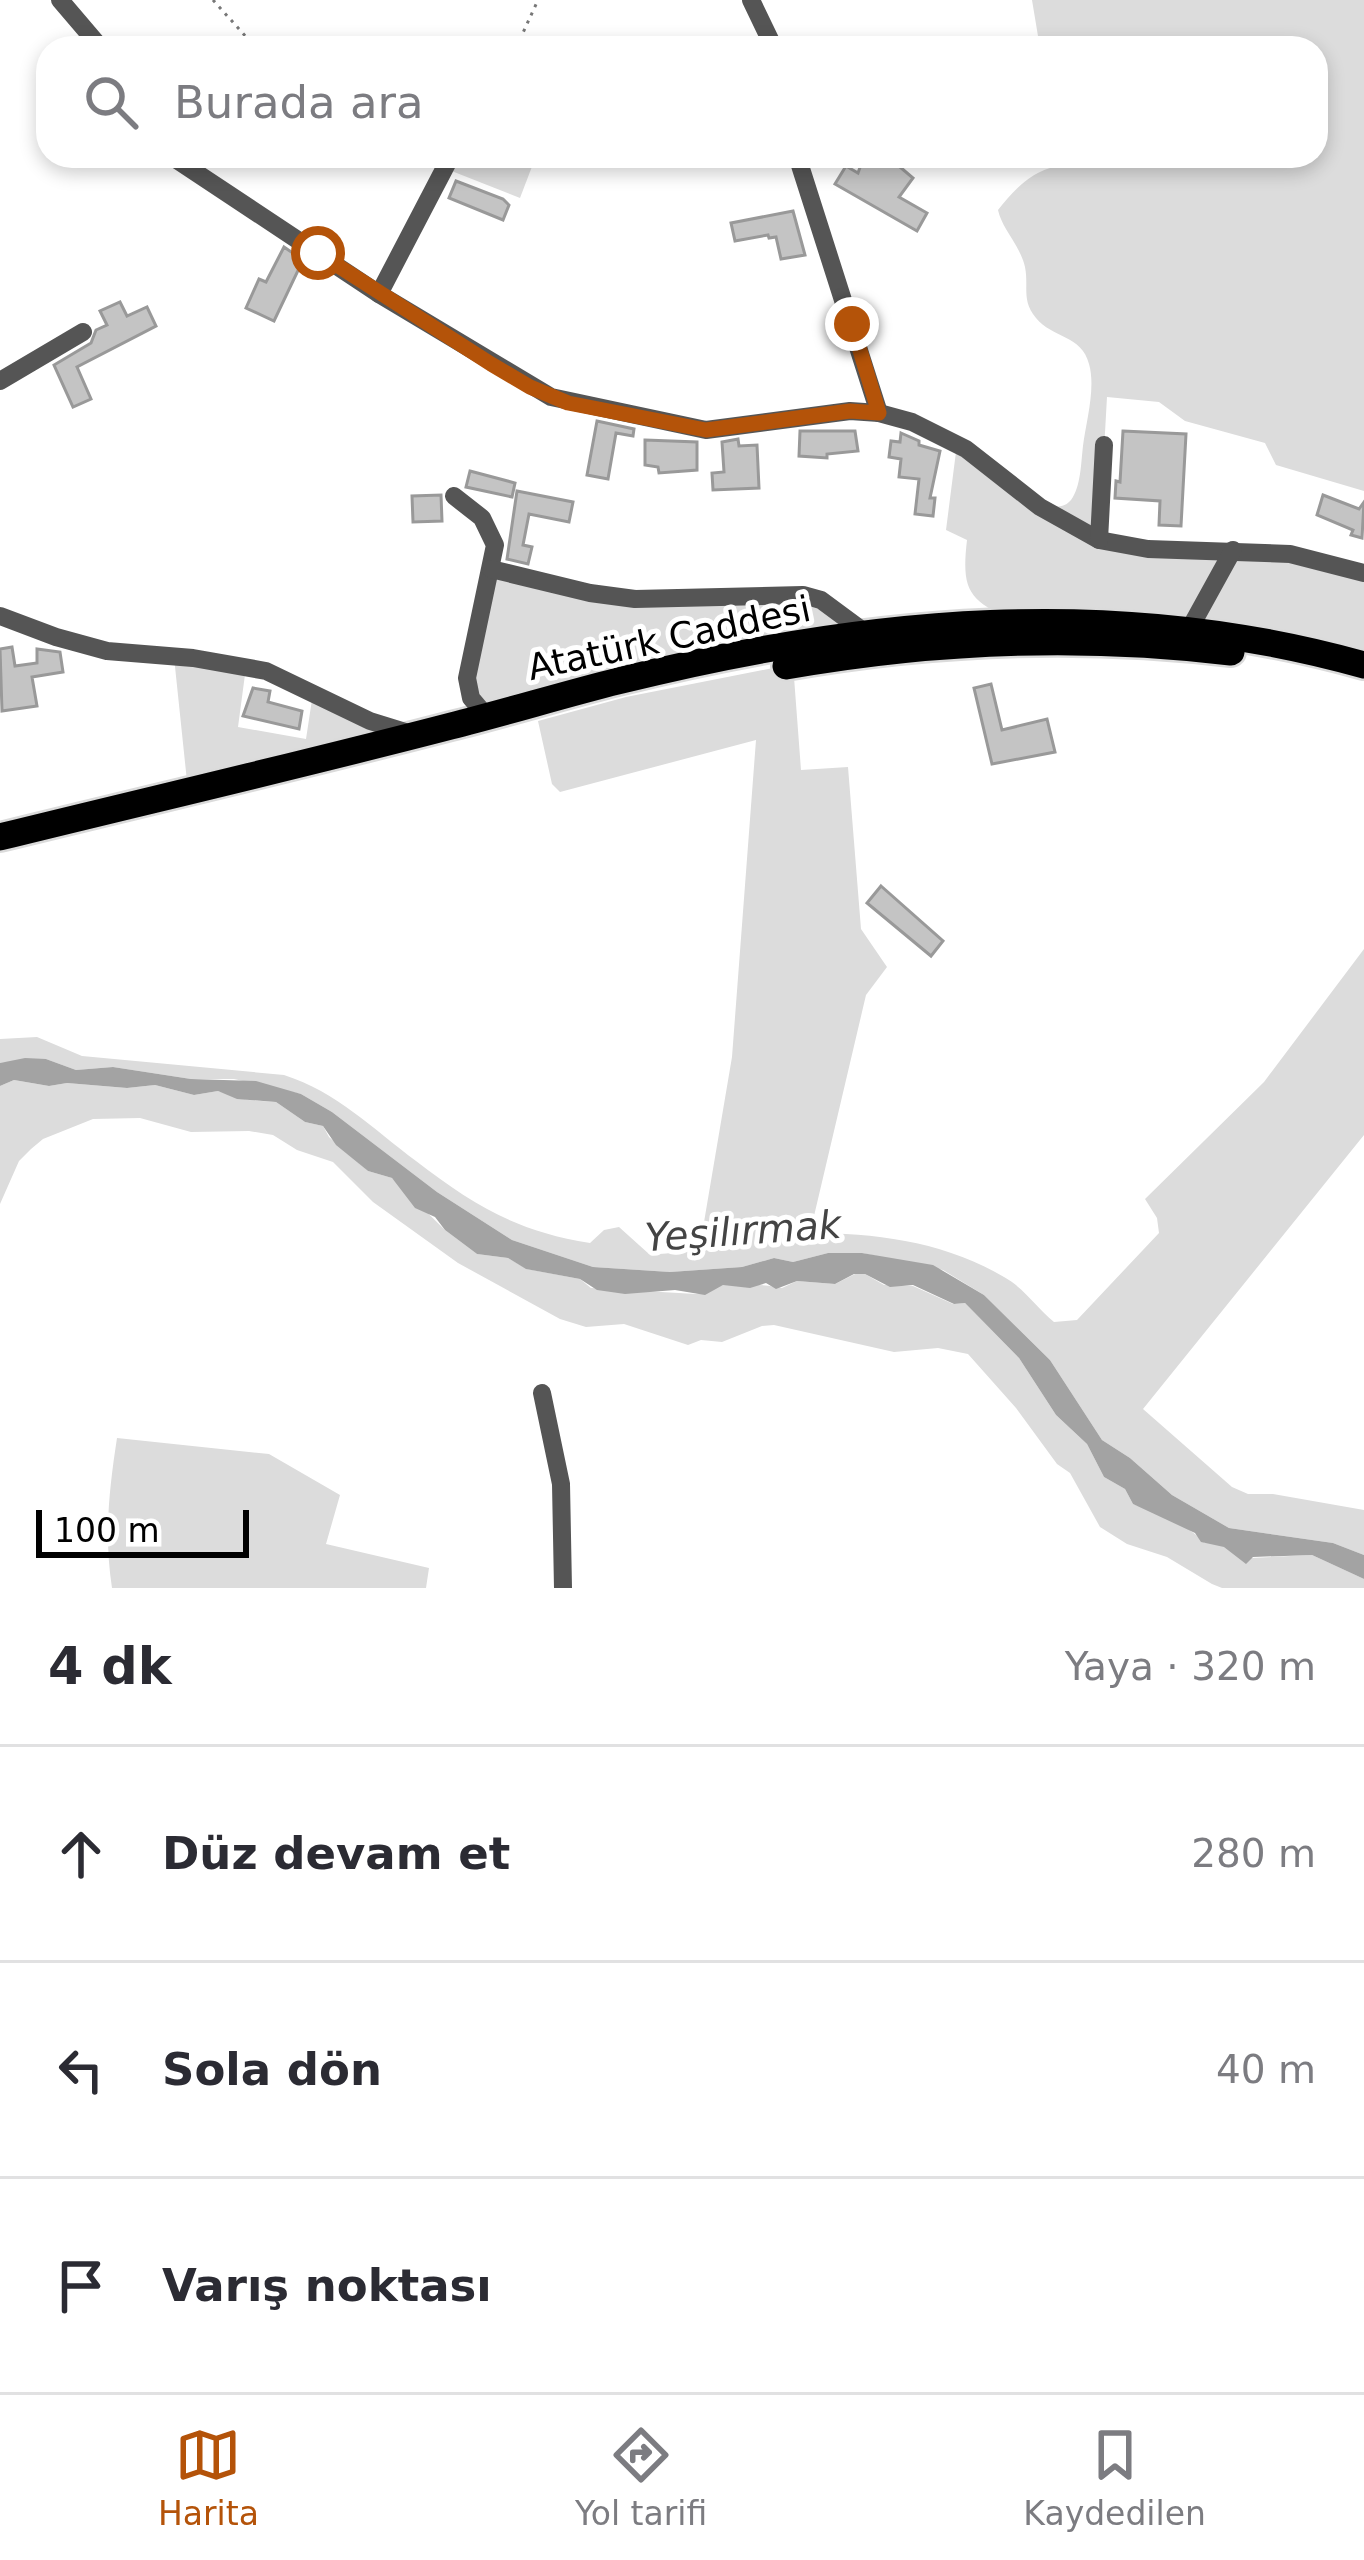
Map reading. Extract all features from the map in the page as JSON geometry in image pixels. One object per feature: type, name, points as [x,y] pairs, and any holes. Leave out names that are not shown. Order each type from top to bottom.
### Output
[{"type":"highway","name":"Atatürk Caddesi","points":[[0,837],[620,680],[867,634],[1017,622],[1190,628],[1239,634],[1364,665]]},
{"type":"highway","name":"Atatürk Caddesi","points":[[0,854],[401,758],[626,697],[871,653],[1016,641],[1124,642],[1236,652],[1364,682]]},
{"type":"street","points":[[60,0],[91,36]]},
{"type":"street","points":[[751,0],[768,36]]},
{"type":"street","points":[[189,168],[380,294],[530,387],[568,403],[706,430],[850,411],[879,413],[912,422],[966,449],[1040,507],[1099,540],[1148,549],[1291,554],[1364,573]]},
{"type":"street","points":[[380,294],[445,168]]},
{"type":"street","points":[[801,168],[879,413]]},
{"type":"street","points":[[0,381],[83,332]]},
{"type":"street","points":[[1099,540],[1104,445]]},
{"type":"street","points":[[454,496],[474,509],[491,532],[495,551],[467,678],[471,698],[487,717]]},
{"type":"street","points":[[1190,628],[1233,550]]},
{"type":"street","points":[[490,569],[635,599],[803,595],[821,600],[867,634]]},
{"type":"street","points":[[0,616],[107,651],[194,658],[266,671],[370,721],[417,735]]},
{"type":"street","points":[[542,1394],[561,1484],[563,1588]]},
{"type":"path","points":[[212,0],[245,36]]},
{"type":"path","points":[[522,36],[538,0]]},
{"type":"shaded area","points":[[1032,0],[1364,0],[1364,491],[1276,465],[1265,443],[1185,421],[1159,402],[1107,397],[1099,539],[1253,551],[1364,573],[1364,665],[1017,622],[988,608],[972,593],[966,572],[967,540],[946,530],[957,444],[1030,499],[1060,506],[1071,500],[1077,488],[1091,394],[1091,373],[1080,347],[1043,325],[1031,311],[1023,259],[998,210],[1023,183],[1052,168],[1328,168],[1328,36],[1038,36]]},
{"type":"shaded area","points":[[444,168],[531,168],[520,198]]},
{"type":"shaded area","points":[[491,569],[590,593],[803,595],[867,634],[487,717],[467,678]]},
{"type":"shaded area","points":[[174,657],[246,667],[238,727],[306,739],[313,693],[417,735],[188,791]]},
{"type":"shaded area","points":[[793,664],[801,770],[848,767],[861,929],[887,967],[866,995],[810,1233],[885,1238],[958,1255],[1011,1282],[1054,1322],[1077,1320],[1159,1233],[1157,1218],[1145,1199],[1264,1082],[1364,949],[1364,1135],[1143,1409],[1232,1487],[1248,1494],[1364,1510],[1364,1555],[1333,1543],[1229,1528],[1172,1495],[1102,1440],[1050,1360],[984,1295],[943,1270],[862,1253],[828,1253],[793,1262],[774,1258],[742,1267],[670,1272],[593,1267],[512,1240],[301,1094],[234,1079],[191,1079],[113,1067],[76,1070],[46,1059],[0,1063],[0,1039],[37,1037],[82,1056],[284,1075],[338,1101],[458,1191],[518,1224],[590,1243],[604,1230],[619,1227],[649,1254],[681,1250],[703,1228],[732,1057],[756,740],[560,792],[552,784],[538,721],[626,697]]},
{"type":"shaded area","points":[[46,1059],[76,1070],[113,1067],[191,1079],[256,1081],[301,1094],[512,1240],[593,1267],[670,1272],[742,1267],[774,1258],[793,1262],[828,1253],[862,1253],[933,1265],[984,1295],[1050,1360],[1102,1440],[1172,1495],[1229,1528],[1333,1543],[1364,1555],[1364,1579],[1312,1555],[1253,1557],[1246,1564],[1224,1547],[1201,1542],[1195,1533],[1133,1504],[1125,1489],[1104,1477],[1087,1444],[1056,1415],[1019,1358],[965,1303],[954,1304],[913,1285],[890,1287],[865,1274],[835,1284],[797,1281],[776,1289],[766,1283],[750,1288],[723,1285],[705,1295],[675,1290],[625,1294],[597,1290],[580,1279],[477,1254],[435,1217],[415,1208],[392,1178],[368,1171],[336,1145],[323,1126],[305,1122],[276,1102],[237,1099],[218,1091],[194,1095],[155,1085],[49,1086],[14,1080],[0,1086],[0,1063]]},
{"type":"shaded area","points":[[14,1080],[49,1086],[155,1085],[194,1095],[218,1091],[276,1102],[305,1122],[323,1126],[368,1171],[392,1178],[477,1254],[580,1279],[591,1288],[696,1294],[728,1284],[782,1288],[797,1281],[835,1284],[865,1274],[884,1285],[913,1286],[953,1304],[965,1303],[1019,1358],[1056,1415],[1087,1444],[1104,1477],[1125,1489],[1133,1504],[1181,1525],[1205,1543],[1251,1558],[1312,1555],[1364,1579],[1364,1588],[1222,1588],[1167,1557],[1127,1544],[1100,1527],[1070,1473],[1057,1464],[968,1354],[938,1348],[894,1352],[774,1325],[722,1342],[701,1340],[688,1345],[624,1324],[586,1327],[560,1319],[458,1263],[373,1202],[333,1162],[297,1150],[273,1135],[191,1132],[140,1118],[93,1119],[43,1139],[31,1149],[19,1161],[0,1204],[0,1086]]},
{"type":"shaded area","points":[[117,1438],[269,1454],[340,1495],[326,1544],[429,1568],[426,1588],[112,1588],[109,1513]]},
{"type":"building","points":[[845,168],[858,173],[860,168],[901,168],[913,178],[899,197],[927,213],[917,231],[835,184]]},
{"type":"building","points":[[456,181],[503,199],[509,205],[503,220],[449,198]]},
{"type":"building","points":[[793,211],[805,255],[781,259],[776,237],[768,235],[735,241],[731,223]]},
{"type":"building","points":[[284,247],[303,260],[274,321],[246,308],[259,279],[266,282]]},
{"type":"building","points":[[120,302],[127,316],[147,307],[156,326],[77,367],[91,399],[73,407],[54,365],[91,343],[96,330],[107,325],[100,311]]},
{"type":"building","points":[[597,421],[634,429],[633,436],[616,433],[608,479],[587,475]]},
{"type":"building","points":[[800,431],[855,431],[858,451],[827,454],[827,458],[799,456]]},
{"type":"building","points":[[1123,431],[1186,434],[1181,526],[1159,525],[1160,501],[1115,498]]},
{"type":"building","points":[[901,433],[940,451],[930,498],[935,498],[933,516],[915,514],[919,479],[899,477],[901,459],[889,457],[891,441],[900,442]]},
{"type":"building","points":[[738,439],[739,446],[757,445],[759,488],[713,490],[712,473],[724,472],[722,442]]},
{"type":"building","points":[[645,440],[697,442],[697,470],[659,473],[658,467],[645,465]]},
{"type":"building","points":[[470,471],[515,483],[512,497],[466,487]]},
{"type":"building","points":[[517,491],[573,502],[569,522],[529,514],[523,545],[532,547],[528,564],[507,559]]},
{"type":"building","points":[[441,495],[442,521],[413,522],[412,496]]},
{"type":"building","points":[[1323,495],[1359,509],[1364,502],[1362,538],[1317,515]]},
{"type":"building","points":[[12,647],[15,666],[37,663],[37,649],[60,652],[63,672],[32,677],[37,706],[2,711],[0,649]]},
{"type":"building","points":[[991,684],[1002,730],[1047,719],[1055,752],[992,764],[974,688]]},
{"type":"building","points":[[253,688],[270,691],[268,702],[302,711],[299,729],[243,716]]},
{"type":"building","points":[[881,886],[943,941],[931,956],[867,903]]},
{"type":"route","points":[[318,253],[551,398],[692,428],[722,430],[816,414],[879,413],[852,324]]},
{"type":"water label","name":"Yeşilırmak","points":[[743,1231]]}]
